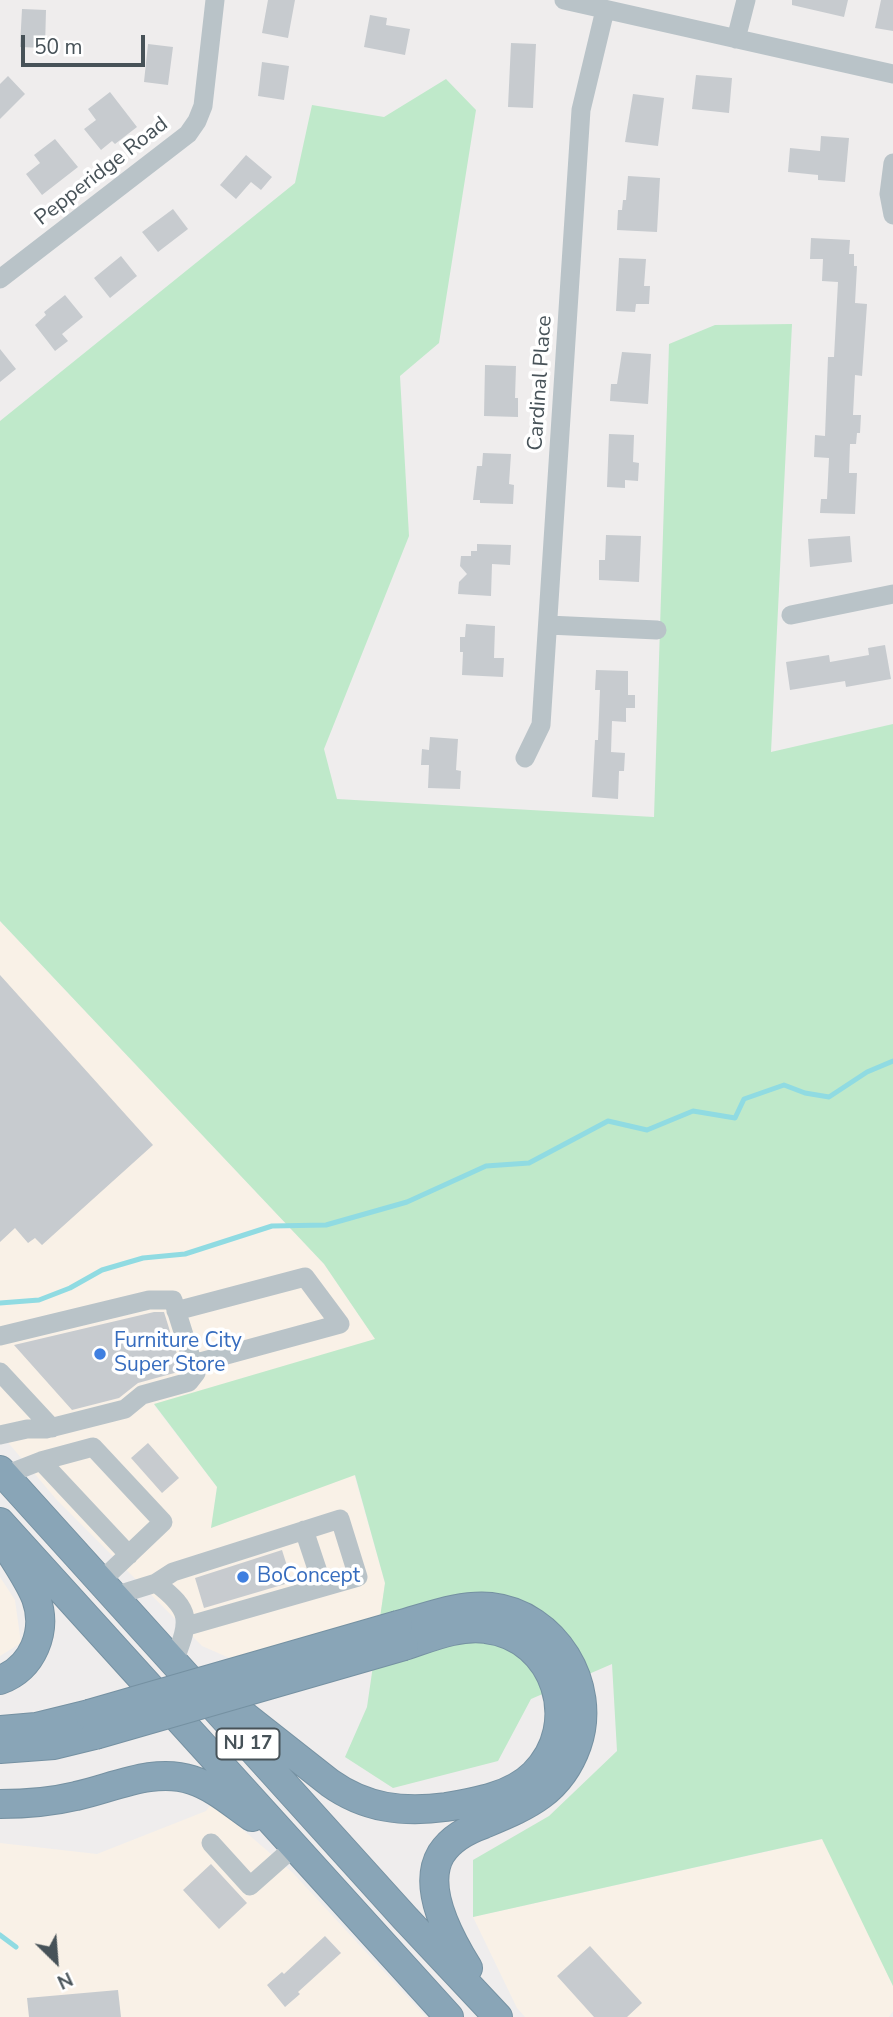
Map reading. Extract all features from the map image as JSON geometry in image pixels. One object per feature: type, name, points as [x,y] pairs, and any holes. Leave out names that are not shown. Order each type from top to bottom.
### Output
[{"type":"highway","name":"NJ 17","points":[[2,1472],[497,2016]]},
{"type":"highway","name":"NJ 17","points":[[0,1522],[449,2017]]},
{"type":"highway","points":[[0,1535],[32,1590],[40,1619],[38,1640],[28,1660],[14,1674],[0,1680]]},
{"type":"highway","points":[[0,1749],[54,1745],[92,1725],[401,1635],[452,1611],[476,1607],[503,1609],[530,1620],[555,1640],[570,1663],[580,1689],[583,1714],[578,1744],[565,1772],[555,1784],[533,1802],[460,1834],[441,1854],[436,1866],[436,1897],[444,1925],[497,2016]]},
{"type":"highway","points":[[176,1664],[249,1717],[330,1783],[368,1803],[412,1809],[460,1804],[511,1790],[542,1766],[555,1742],[560,1717],[556,1686],[541,1658],[511,1635],[484,1628],[401,1635]]},
{"type":"highway","points":[[0,1730],[92,1725]]},
{"type":"highway","points":[[0,1804],[63,1798],[141,1779],[177,1776],[213,1790],[294,1847]]},
{"type":"street","name":"Pepperidge Road","points":[[0,279],[188,134],[203,106],[215,0]]},
{"type":"street","points":[[564,0],[893,74]]},
{"type":"street","points":[[736,39],[746,0]]},
{"type":"street","name":"Cardinal Place","points":[[525,758],[541,725],[581,110],[605,10]]},
{"type":"street","points":[[893,163],[889,194],[893,215]]},
{"type":"street","points":[[790,615],[893,594]]},
{"type":"street","points":[[548,625],[657,630]]},
{"type":"street","points":[[176,1311],[305,1277],[340,1324],[193,1364]]},
{"type":"street","points":[[0,1336],[149,1300],[173,1300],[196,1373],[189,1382],[142,1395],[125,1409],[52,1428],[27,1429],[0,1436]]},
{"type":"street","points":[[0,1372],[52,1428]]},
{"type":"street","points":[[2,1472],[93,1447],[163,1522],[129,1555],[108,1589]]},
{"type":"street","points":[[41,1461],[129,1555]]},
{"type":"street","points":[[108,1589],[156,1583],[173,1572],[340,1519],[358,1577],[187,1626]]},
{"type":"street","points":[[304,1530],[323,1587]]},
{"type":"street","points":[[156,1583],[170,1594],[183,1611],[187,1626],[176,1664]]},
{"type":"street","points":[[211,1843],[250,1886],[294,1847]]},
{"type":"shaded area","points":[[0,921],[324,1264],[376,1340],[154,1405],[217,1487],[211,1528],[354,1474],[385,1583],[380,1618],[234,1660],[202,1646],[56,1499],[0,1433]]},
{"type":"shaded area","points":[[0,1577],[15,1600],[21,1643],[0,1656]]},
{"type":"shaded area","points":[[212,1803],[293,1873],[426,2017],[0,2017],[0,1843],[97,1854],[206,1811]]},
{"type":"shaded area","points":[[823,1839],[893,1986],[893,2011],[889,2017],[525,2017],[517,2008],[473,1917]]},
{"type":"green space","points":[[446,79],[476,110],[439,343],[400,376],[409,536],[324,749],[337,799],[654,817],[669,344],[715,325],[792,324],[771,752],[893,724],[893,1986],[822,1839],[473,1917],[473,1860],[549,1816],[617,1751],[612,1664],[531,1699],[498,1761],[393,1788],[345,1757],[367,1707],[385,1583],[355,1475],[211,1528],[217,1487],[154,1404],[375,1339],[324,1264],[0,921],[0,421],[295,183],[312,105],[384,117]]},
{"type":"building","points":[[268,0],[295,0],[288,38],[262,33]]},
{"type":"building","points":[[792,0],[848,0],[844,17],[792,5]]},
{"type":"building","points":[[881,0],[893,0],[893,31],[875,28]]},
{"type":"building","points":[[22,9],[46,10],[45,48],[20,47]]},
{"type":"building","points":[[370,15],[387,18],[386,25],[410,29],[405,55],[364,47]]},
{"type":"building","points":[[511,43],[536,44],[533,108],[508,107]]},
{"type":"building","points":[[148,44],[173,47],[168,85],[144,82]]},
{"type":"building","points":[[262,62],[289,66],[284,100],[258,96]]},
{"type":"building","points":[[696,75],[732,78],[729,113],[692,109]]},
{"type":"building","points":[[8,76],[25,94],[0,119],[0,84]]},
{"type":"building","points":[[110,92],[137,127],[115,144],[112,141],[101,150],[84,129],[96,120],[88,109]]},
{"type":"building","points":[[633,94],[664,98],[658,146],[625,142]]},
{"type":"building","points":[[821,136],[849,138],[845,182],[818,180],[818,175],[788,172],[790,148],[820,151]]},
{"type":"building","points":[[55,139],[78,167],[42,195],[26,174],[40,163],[34,155]]},
{"type":"building","points":[[246,155],[272,177],[261,190],[251,182],[236,199],[220,185]]},
{"type":"building","points":[[628,176],[660,178],[657,232],[617,230],[618,210],[622,210],[623,200],[626,200]]},
{"type":"building","points":[[173,209],[188,229],[158,252],[142,232]]},
{"type":"building","points":[[811,238],[850,240],[849,254],[854,254],[854,266],[857,266],[855,303],[867,304],[862,376],[855,375],[853,415],[861,415],[860,433],[857,433],[856,444],[850,444],[849,473],[857,473],[855,514],[820,513],[821,499],[827,499],[829,458],[814,457],[815,435],[825,436],[828,357],[834,357],[838,282],[822,281],[823,259],[810,259]]},
{"type":"building","points":[[121,256],[137,276],[110,298],[94,278]]},
{"type":"building","points":[[619,258],[646,259],[644,286],[650,286],[649,304],[636,304],[635,312],[616,311]]},
{"type":"building","points":[[65,295],[83,317],[62,334],[68,341],[55,351],[35,325],[46,315],[44,312]]},
{"type":"building","points":[[0,349],[16,369],[0,382]]},
{"type":"building","points":[[622,352],[651,354],[648,404],[610,401],[611,384],[617,384]]},
{"type":"building","points":[[485,365],[516,366],[515,398],[518,398],[518,417],[484,416]]},
{"type":"building","points":[[609,434],[634,435],[633,462],[639,463],[638,481],[625,480],[625,488],[607,487]]},
{"type":"building","points":[[483,453],[511,454],[509,484],[514,485],[513,504],[480,503],[480,500],[473,500],[477,466],[482,466]]},
{"type":"building","points":[[606,535],[641,536],[639,582],[599,580],[599,560],[605,560]]},
{"type":"building","points":[[850,536],[852,562],[810,567],[808,539]]},
{"type":"building","points":[[477,544],[511,545],[510,565],[492,564],[491,596],[458,594],[459,582],[467,574],[460,566],[461,556],[471,556],[471,551],[477,551]]},
{"type":"building","points":[[466,624],[495,626],[494,658],[504,658],[503,677],[462,675],[463,652],[460,652],[460,637],[465,637]]},
{"type":"building","points":[[885,645],[891,679],[846,687],[845,681],[790,690],[786,662],[829,655],[830,662],[869,655],[868,648]]},
{"type":"building","points":[[596,670],[628,671],[628,695],[635,695],[635,708],[626,708],[626,722],[612,721],[611,752],[625,753],[624,771],[619,771],[618,799],[592,797],[600,690],[595,690]]},
{"type":"building","points":[[430,737],[458,739],[456,770],[461,771],[460,789],[428,788],[429,765],[421,765],[422,749],[429,750]]},
{"type":"building","points":[[0,975],[153,1145],[42,1245],[35,1238],[28,1243],[15,1228],[0,1242]]},
{"type":"building","name":"Furniture City Super Store","points":[[154,1312],[164,1312],[181,1367],[178,1372],[138,1383],[119,1398],[72,1410],[14,1345]]},
{"type":"building","points":[[148,1443],[179,1478],[162,1493],[131,1458]]},
{"type":"building","name":"BoConcept","points":[[282,1550],[292,1582],[204,1608],[195,1578]]},
{"type":"building","points":[[211,1864],[247,1903],[219,1929],[183,1890]]},
{"type":"building","points":[[325,1936],[341,1953],[285,2007],[267,1985],[282,1972],[284,1974]]},
{"type":"building","points":[[590,1946],[642,2003],[627,2017],[594,2017],[557,1976]]},
{"type":"building","points":[[118,1990],[121,2017],[29,2017],[27,1998]]},
{"type":"waterway","points":[[0,1303],[39,1300],[70,1288],[102,1270],[143,1258],[185,1254],[272,1226],[326,1225],[407,1202],[486,1166],[529,1163],[608,1121],[647,1130],[693,1111],[735,1118],[744,1099],[784,1085],[805,1093],[829,1097],[867,1072],[893,1061]]},
{"type":"waterway","points":[[0,1935],[16,1947]]},
{"type":"place","name":"Furniture City Super Store","points":[[100,1354]]},
{"type":"place","name":"BoConcept","points":[[243,1577]]}]
